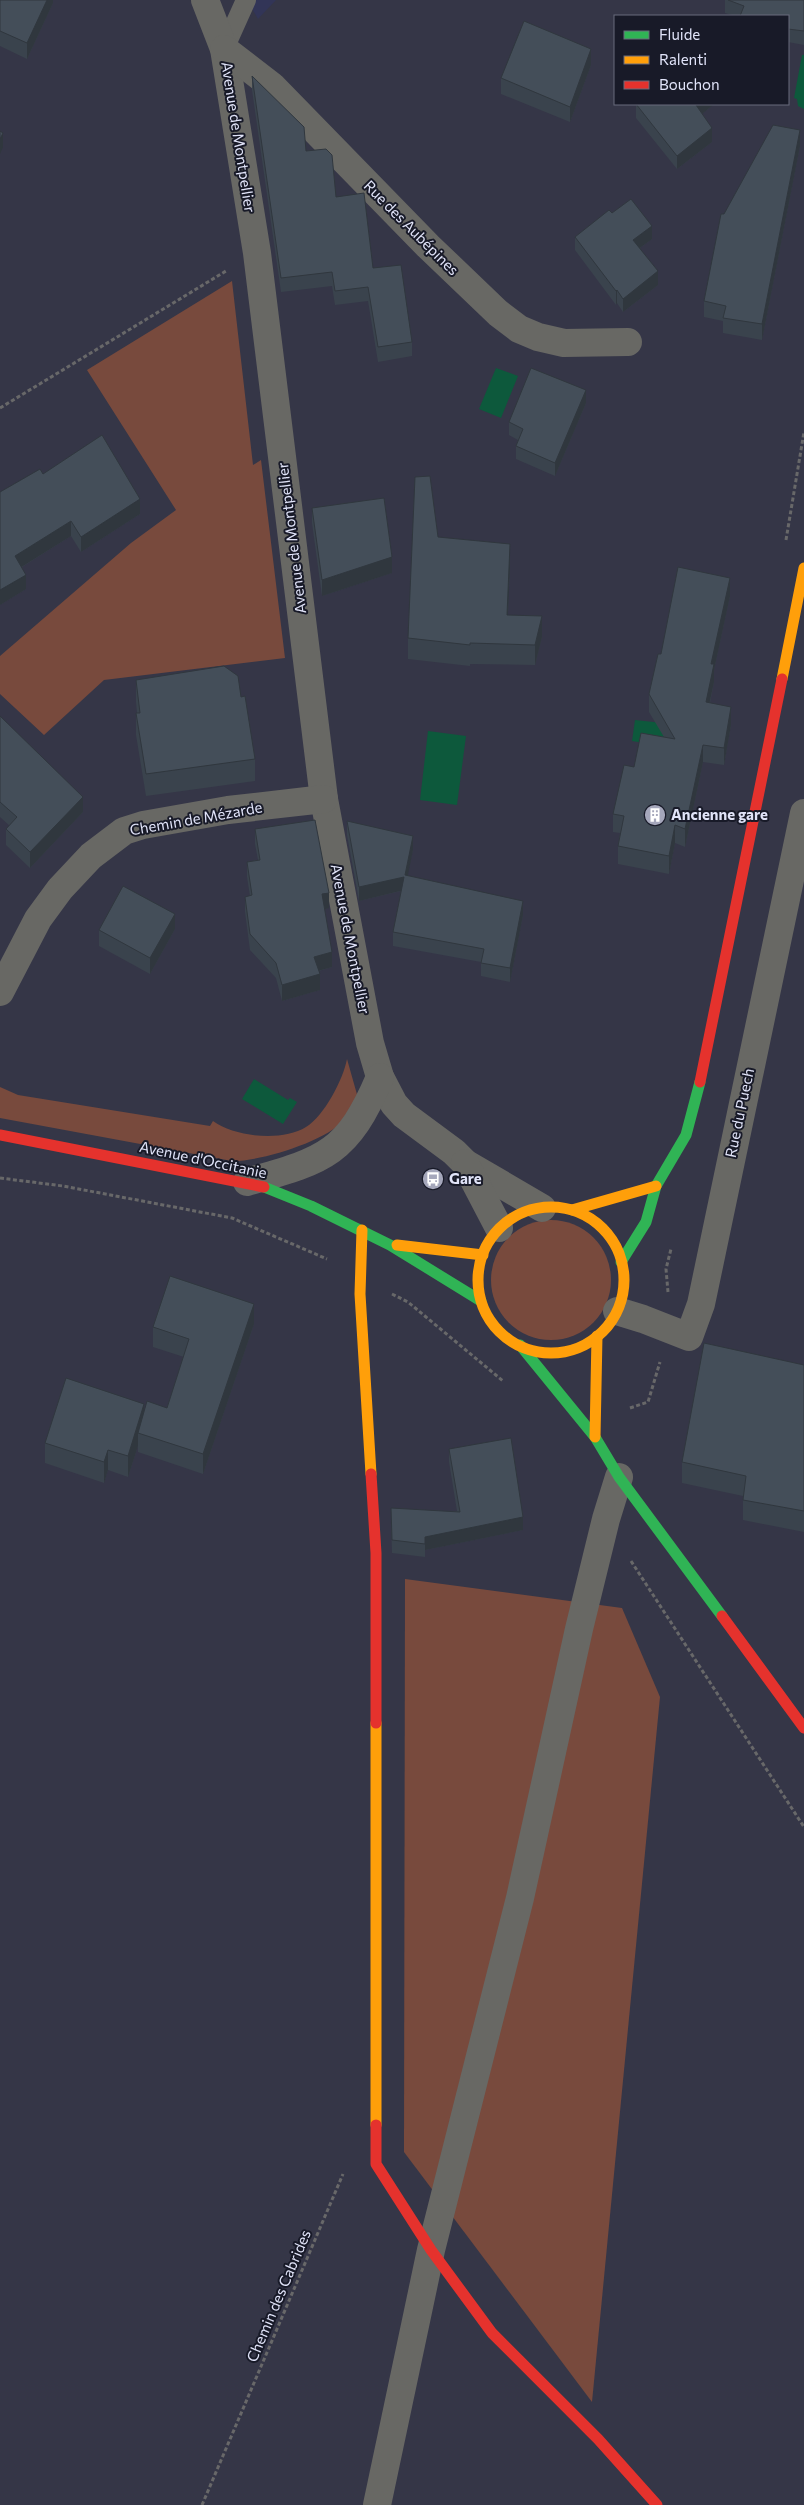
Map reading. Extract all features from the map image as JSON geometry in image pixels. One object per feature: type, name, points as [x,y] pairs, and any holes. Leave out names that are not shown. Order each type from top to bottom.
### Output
[{"type":"street","name":"Avenue de Montpellier","points":[[205,0],[224,49],[257,253],[324,799],[370,1043],[380,1077],[394,1104],[404,1115],[454,1152],[465,1163],[542,1208]]},
{"type":"street","name":"Rue des Aubépines","points":[[224,49],[272,86],[428,246],[498,313],[519,329],[538,337],[564,342],[628,342]]},
{"type":"street","points":[[621,1262],[646,1222],[656,1186],[686,1135],[697,1097],[804,568]]},
{"type":"street","name":"Chemin de Mézarde","points":[[0,992],[38,919],[60,889],[91,856],[124,831],[143,825],[228,810],[324,799]]},
{"type":"street","name":"Rue du Puech","points":[[617,1311],[690,1337],[701,1304],[804,813]]},
{"type":"street","points":[[247,1182],[312,1163],[334,1150],[361,1118],[380,1077]]},
{"type":"street","name":"Avenue d'Occitanie","points":[[0,1135],[259,1185],[362,1230],[482,1301]]},
{"type":"street","name":"Avenue de Montpellier","points":[[465,1163],[500,1228]]},
{"type":"street","points":[[572,1210],[656,1186]]},
{"type":"street","points":[[520,1345],[532,1350],[560,1352],[573,1349],[597,1336],[617,1311],[624,1287],[618,1251],[606,1233],[591,1219],[572,1210],[552,1207],[542,1208],[514,1217],[500,1228],[482,1255],[478,1278],[482,1301],[496,1327],[520,1345],[595,1437],[620,1476],[804,1728]]},
{"type":"street","points":[[362,1230],[360,1294],[376,1553],[376,2164],[431,2250],[492,2333],[598,2439],[657,2505]]},
{"type":"street","name":"Avenue d'Occitanie","points":[[390,1245],[482,1255]]},
{"type":"street","points":[[595,1437],[597,1336]]},
{"type":"street","points":[[377,2505],[431,2250],[520,1898],[579,1629],[606,1519],[620,1476]]},
{"type":"lane","points":[[224,49],[246,0]]},
{"type":"path","points":[[0,408],[257,253]]},
{"type":"path","points":[[0,1178],[63,1186],[232,1218],[313,1252],[408,1302],[507,1384]]},
{"type":"path","name":"Chemin des Cabrides","points":[[202,2505],[346,2168]]},
{"type":"shaded area","points":[[247,0],[276,0],[258,19]]},
{"type":"shaded area","points":[[802,55],[804,55],[804,109],[798,106],[797,99],[794,98]]},
{"type":"shaded area","points":[[232,281],[253,465],[261,460],[285,658],[104,680],[44,735],[0,694],[0,656],[131,543],[176,510],[87,370]]},
{"type":"shaded area","points":[[496,368],[518,376],[501,418],[479,409]]},
{"type":"shaded area","points":[[635,720],[672,724],[680,749],[632,741]]},
{"type":"shaded area","points":[[428,731],[466,736],[457,805],[420,800]]},
{"type":"shaded area","points":[[347,1059],[358,1098],[343,1121],[334,1129],[308,1143],[258,1158],[232,1161],[0,1118],[0,1087],[18,1095],[210,1126],[213,1121],[233,1131],[246,1134],[259,1136],[284,1135],[306,1127],[319,1115],[337,1087]]},
{"type":"shaded area","points":[[254,1079],[288,1100],[290,1098],[297,1102],[283,1124],[242,1099]]},
{"type":"shaded area","points":[[551,1220],[563,1221],[574,1225],[584,1230],[593,1238],[601,1247],[606,1257],[610,1268],[610,1292],[606,1303],[601,1313],[593,1322],[584,1330],[574,1335],[563,1339],[551,1340],[539,1339],[528,1335],[518,1330],[509,1322],[501,1313],[496,1303],[492,1292],[491,1280],[492,1268],[496,1257],[501,1247],[509,1238],[518,1230],[528,1225],[539,1221]]},
{"type":"shaded area","points":[[405,1579],[622,1608],[660,1697],[592,2402],[404,2152]]},
{"type":"building","points":[[0,0],[47,0],[27,43],[0,31]]},
{"type":"building","points":[[728,0],[804,0],[804,31],[789,29],[789,15],[740,15],[744,6]]},
{"type":"building","points":[[524,21],[591,49],[570,107],[501,78]]},
{"type":"building","points":[[252,76],[304,127],[306,151],[326,149],[332,155],[336,197],[364,193],[373,268],[401,265],[412,342],[378,347],[368,287],[335,291],[332,272],[281,278]]},
{"type":"building","points":[[637,105],[696,105],[712,128],[677,156]]},
{"type":"building","points":[[773,125],[800,130],[762,324],[723,318],[726,306],[704,301],[721,214],[724,214]]},
{"type":"building","points":[[631,199],[652,226],[633,240],[658,271],[623,299],[575,237],[609,210],[612,213]]},
{"type":"building","points":[[531,368],[586,390],[555,463],[516,446],[523,429],[509,422]]},
{"type":"building","points":[[102,435],[140,499],[81,537],[71,521],[15,556],[26,575],[0,590],[0,492],[40,469],[43,474]]},
{"type":"building","points":[[430,476],[438,537],[510,544],[507,615],[542,616],[535,645],[470,643],[470,645],[408,638],[415,477]]},
{"type":"building","points":[[384,498],[392,557],[322,580],[312,508]]},
{"type":"building","points":[[678,567],[730,578],[711,664],[714,664],[706,702],[731,707],[724,748],[703,745],[685,829],[675,825],[669,856],[618,846],[624,816],[613,814],[624,765],[634,767],[641,733],[675,739],[649,694],[658,654],[661,654]]},
{"type":"building","points":[[224,666],[238,676],[241,697],[245,696],[255,759],[146,774],[136,713],[140,713],[136,680]]},
{"type":"building","points":[[0,716],[83,797],[30,852],[6,829],[17,817],[0,802]]},
{"type":"building","points":[[315,820],[329,893],[322,894],[332,952],[314,957],[320,974],[282,985],[276,963],[250,934],[245,897],[252,895],[247,862],[260,860],[255,829]]},
{"type":"building","points":[[347,821],[413,836],[405,875],[523,901],[510,968],[481,963],[484,949],[393,932],[404,877],[359,887]]},
{"type":"building","points":[[123,886],[175,914],[150,958],[99,930]]},
{"type":"building","points":[[170,1276],[254,1304],[203,1454],[138,1433],[147,1401],[167,1408],[189,1339],[153,1327]]},
{"type":"building","points":[[704,1343],[804,1365],[804,1511],[743,1500],[746,1476],[682,1462]]},
{"type":"building","points":[[66,1378],[144,1404],[128,1456],[108,1450],[104,1462],[45,1443]]},
{"type":"building","points":[[511,1438],[523,1517],[425,1537],[425,1544],[392,1540],[391,1508],[460,1512],[449,1449]]},
{"type":"traffic: fast","points":[[621,1262],[646,1222],[656,1186],[686,1135],[700,1082]]},
{"type":"traffic: fast","points":[[264,1187],[311,1206],[390,1245],[481,1301]]},
{"type":"traffic: fast","points":[[520,1345],[595,1437],[619,1477],[722,1616]]},
{"type":"traffic: slow","points":[[782,679],[804,568]]},
{"type":"traffic: slow","points":[[572,1210],[656,1186]]},
{"type":"traffic: slow","points":[[551,1207],[579,1213],[602,1229],[618,1252],[624,1280],[618,1308],[602,1331],[579,1347],[551,1353],[523,1347],[500,1331],[484,1308],[478,1280],[484,1252],[500,1229],[523,1213],[551,1207]]},
{"type":"traffic: slow","points":[[362,1230],[360,1294],[371,1474]]},
{"type":"traffic: slow","points":[[397,1245],[483,1255]]},
{"type":"traffic: slow","points":[[595,1437],[597,1336]]},
{"type":"traffic: slow","points":[[376,1723],[376,2125]]},
{"type":"traffic: jam","points":[[700,1082],[782,679]]},
{"type":"traffic: jam","points":[[0,1135],[264,1187]]},
{"type":"traffic: jam","points":[[371,1474],[376,1553],[376,1723]]},
{"type":"traffic: jam","points":[[722,1616],[804,1728]]},
{"type":"traffic: jam","points":[[376,2125],[376,2164],[431,2250],[492,2333],[598,2439],[657,2505]]},
{"type":"place","name":"Ancienne gare","points":[[655,815]]},
{"type":"place","name":"Gare","points":[[433,1179]]}]
